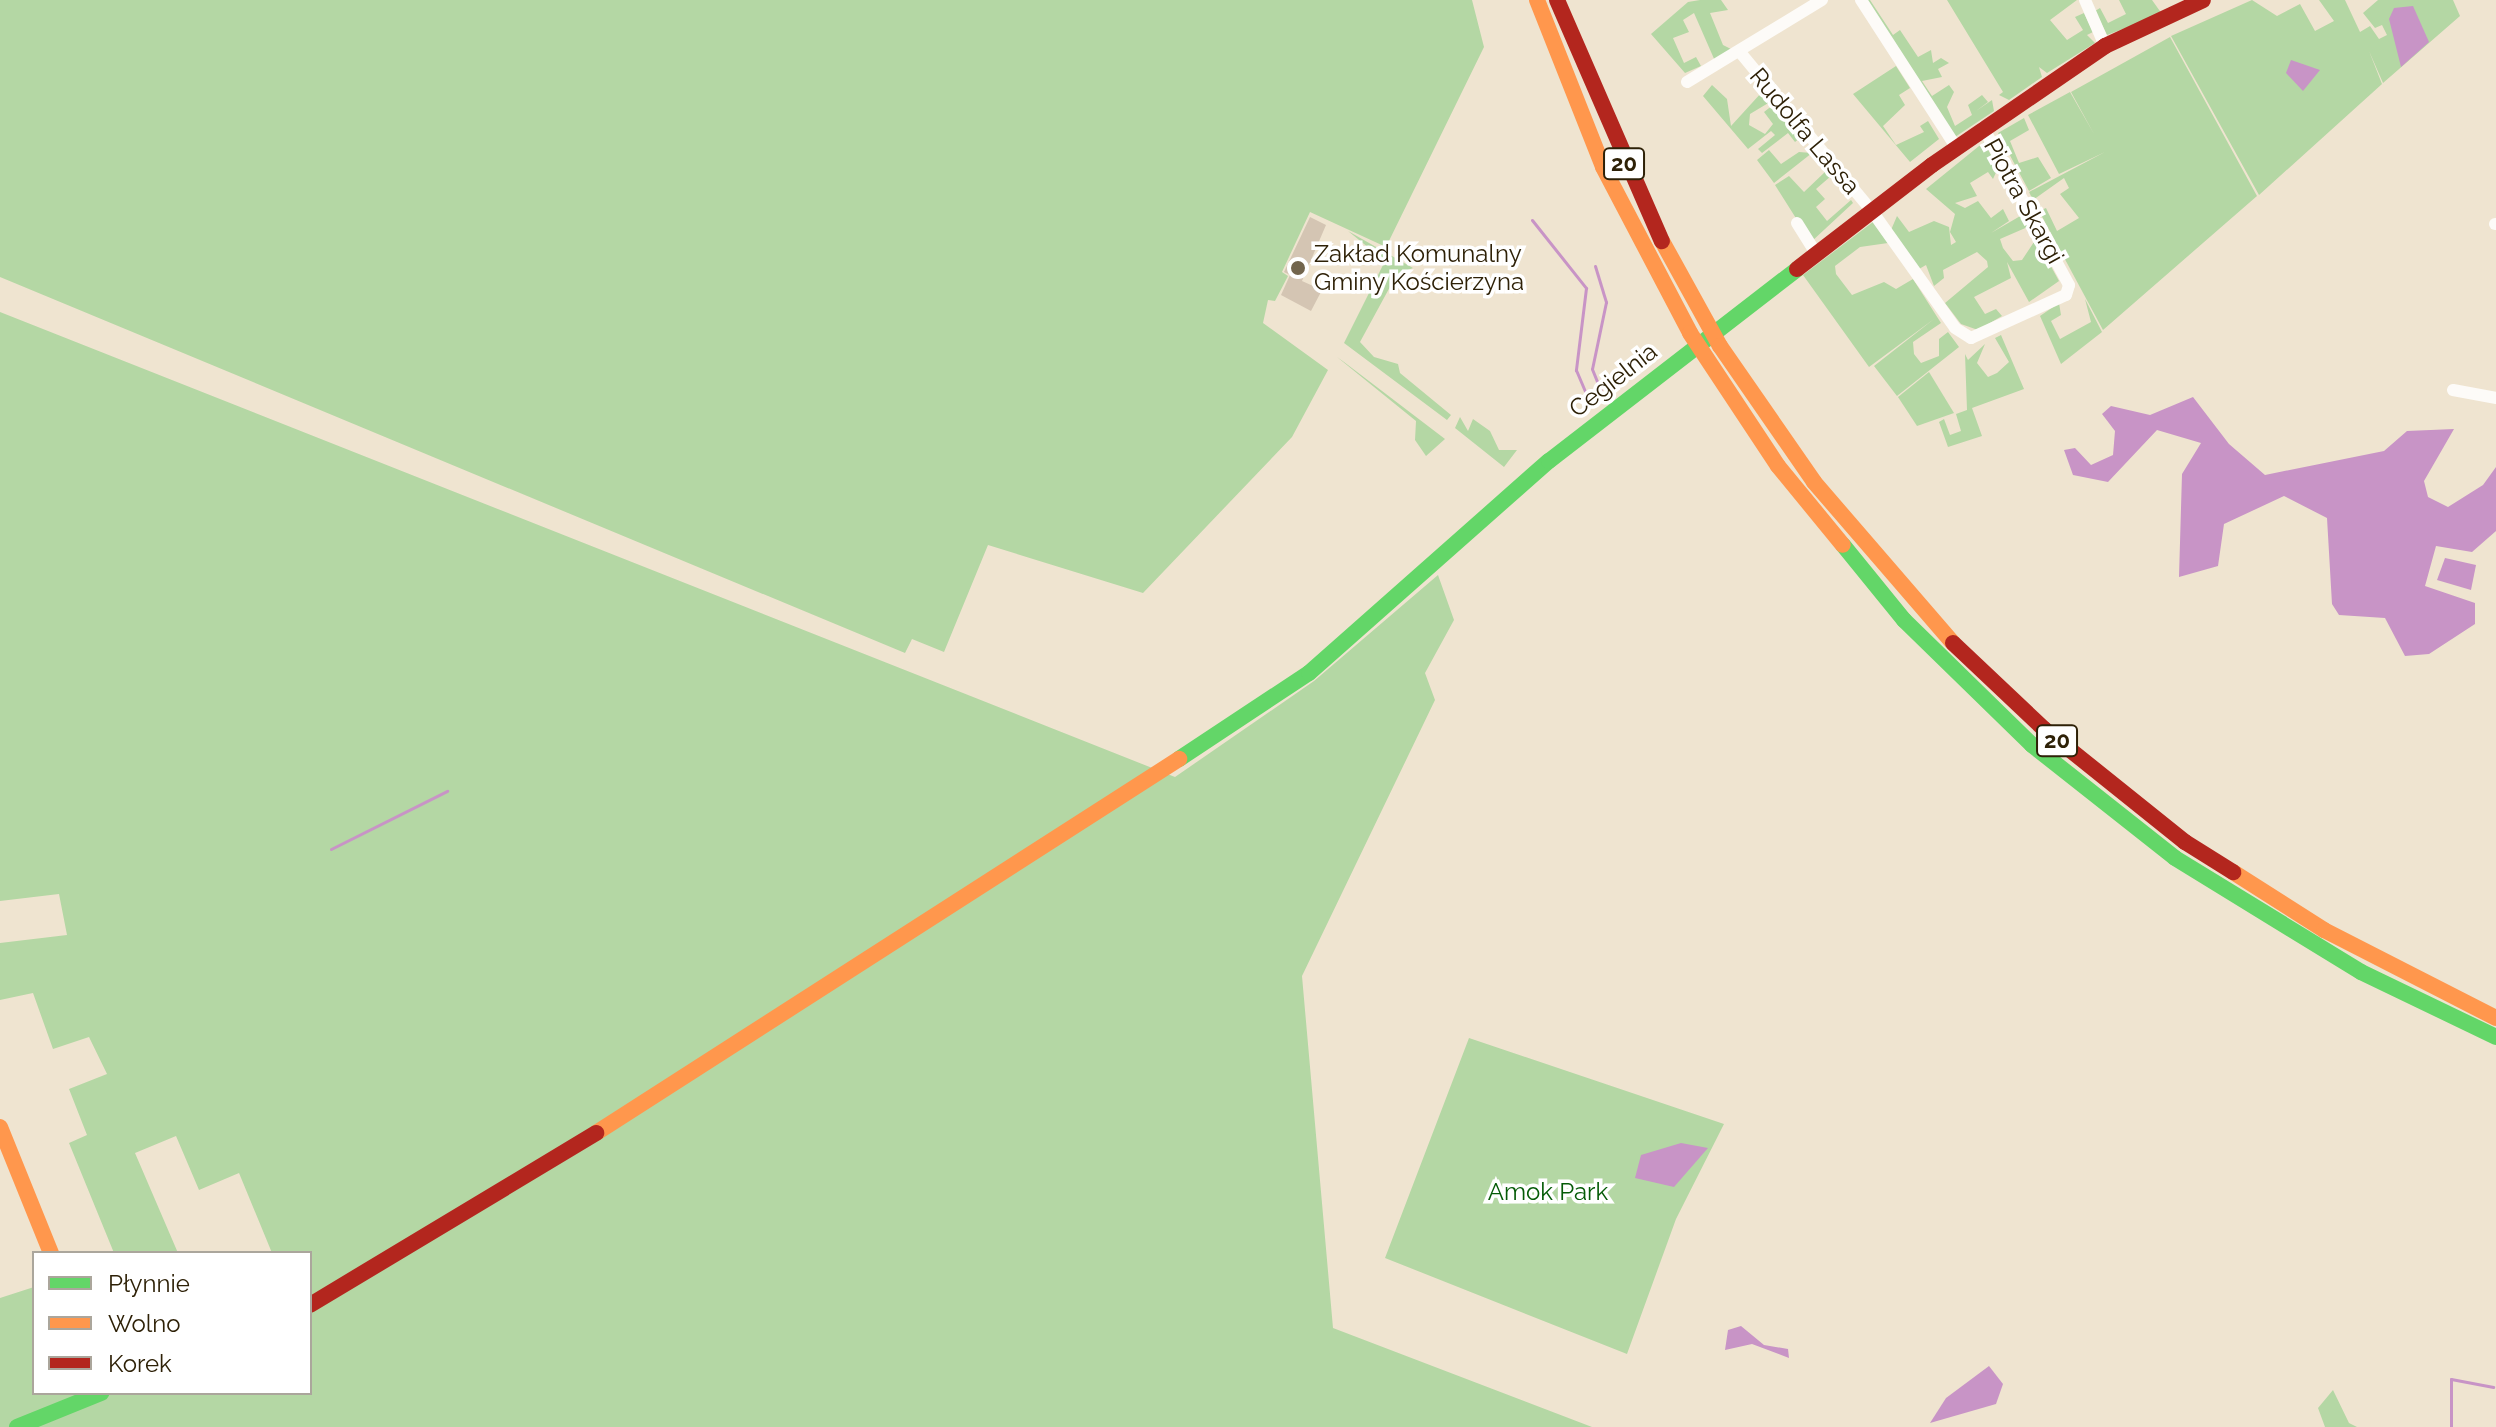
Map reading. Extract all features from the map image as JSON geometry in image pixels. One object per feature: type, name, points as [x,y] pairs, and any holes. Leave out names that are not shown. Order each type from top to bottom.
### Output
[{"type":"main road","name":"20","points":[[1537,0],[1603,167],[1690,333],[1830,534],[1913,630],[2032,745],[2225,892],[2383,984],[2496,1037]]},
{"type":"main road","name":"20","points":[[1557,0],[1645,210],[1720,346],[1794,455],[1867,547],[1951,642],[2035,722],[2236,876],[2368,955],[2496,1018]]},
{"type":"main road","name":"Cegielnia","points":[[312,1304],[392,1260],[893,948],[1309,673],[1549,461],[1956,147],[2105,46],[2203,0]]},
{"type":"main road","points":[[0,1127],[50,1251]]},
{"type":"main road","points":[[17,1427],[96,1395]]},
{"type":"street","name":"Rudolfa Lassa","points":[[1687,82],[1822,0]]},
{"type":"street","points":[[1861,0],[1956,147]]},
{"type":"street","points":[[2085,0],[2105,46]]},
{"type":"street","name":"Rudolfa Lassa","points":[[1739,51],[1872,211]]},
{"type":"street","name":"Piotra Skargi","points":[[1872,211],[1955,328],[1971,338],[2066,295],[2069,285],[1983,127]]},
{"type":"street","points":[[1797,223],[1816,254]]},
{"type":"street","points":[[2453,390],[2496,398]]},
{"type":"green space","points":[[0,0],[1472,0],[1484,47],[1386,247],[1310,212],[1282,272],[1288,276],[1275,301],[1268,300],[1263,323],[1328,370],[1292,437],[1143,593],[988,545],[944,652],[912,639],[905,653],[0,277]]},
{"type":"green space","points":[[1721,0],[1728,10],[1710,13],[1723,45],[1733,50],[1715,61],[1694,13],[1683,20],[1689,32],[1673,38],[1684,63],[1696,57],[1701,66],[1685,73],[1651,34],[1688,2]]},
{"type":"green space","points":[[1864,0],[1870,0],[1893,35],[1900,30],[1918,57],[1931,50],[1933,63],[1941,58],[1949,63],[1938,69],[1942,77],[1922,81],[1932,96],[1949,85],[1954,92],[1947,107],[1955,126],[1972,115],[1968,105],[1982,95],[1988,102],[1976,111],[1992,100],[1994,111],[1955,137]]},
{"type":"green space","points":[[1947,0],[2077,0],[2050,20],[2067,40],[2083,30],[2075,17],[2084,13],[2093,32],[2087,35],[2095,43],[2047,73],[2039,67],[2042,77],[2009,100],[1999,95],[2003,92]]},
{"type":"green space","points":[[2119,0],[2152,0],[2162,14],[2107,35],[2095,11],[2100,8],[2108,23],[2126,14]]},
{"type":"green space","points":[[2252,0],[2277,16],[2300,4],[2315,31],[2334,21],[2319,0],[2345,0],[2360,32],[2370,26],[2379,39],[2387,35],[2382,25],[2375,28],[2363,13],[2378,0],[2453,0],[2460,16],[2383,83],[2369,51],[2382,84],[2259,195],[2171,36]]},
{"type":"green space","points":[[2170,37],[2257,196],[2103,330],[2039,211],[2046,208],[2057,231],[2079,218],[2060,194],[2069,188],[2064,178],[2033,200],[2029,192],[2105,152],[2059,174],[2028,115],[2070,92],[2094,134],[2071,92]]},
{"type":"green space","points":[[1896,66],[1910,88],[1899,95],[1905,105],[1883,126],[1896,145],[1924,132],[1920,126],[1928,121],[1939,139],[1910,162],[1853,94]]},
{"type":"green space","points":[[1712,85],[1727,99],[1731,126],[1762,92],[1770,102],[1750,114],[1749,125],[1765,134],[1773,124],[1764,112],[1773,105],[1800,138],[1795,142],[1788,133],[1762,153],[1758,149],[1775,135],[1771,131],[1748,149],[1703,96]]},
{"type":"green space","points":[[2024,118],[2029,130],[2010,141],[2019,163],[2038,157],[2051,178],[2029,191],[1998,133]]},
{"type":"green space","points":[[1984,142],[1998,168],[1993,179],[1988,172],[1970,183],[1977,196],[1955,203],[1965,208],[1978,201],[1991,218],[2003,209],[2009,221],[1991,233],[2022,215],[2030,226],[2000,239],[2003,248],[2013,261],[2022,260],[2036,239],[2059,281],[2029,302],[2007,262],[2011,278],[1974,297],[1985,314],[1996,309],[2002,316],[1978,330],[1961,324],[1945,303],[1988,267],[1987,261],[1977,252],[1943,270],[1944,278],[1934,286],[1926,265],[1919,269],[1891,230],[1897,216],[1909,232],[1934,221],[1949,227],[1951,245],[1956,242],[1950,232],[1955,214],[1926,189]]},
{"type":"green space","points":[[1769,150],[1781,164],[1799,152],[1812,153],[1774,183],[1757,160]]},
{"type":"green space","points":[[1826,171],[1831,176],[1816,189],[1825,199],[1816,207],[1827,221],[1851,200],[1853,203],[1811,242],[1775,185],[1789,176],[1804,192]]},
{"type":"green space","points":[[1873,222],[1888,243],[1860,247],[1835,266],[1836,274],[1852,295],[1884,282],[1896,289],[1913,279],[1941,323],[1913,342],[1914,354],[1921,363],[1939,356],[1939,339],[1948,332],[1959,347],[1897,396],[1874,366],[1934,319],[1869,367],[1803,275]]},
{"type":"green space","points":[[1348,231],[1413,268],[1397,274],[1360,342],[1374,357],[1398,364],[1400,373],[1451,415],[1447,420],[1344,343],[1385,261]]},
{"type":"green space","points":[[2085,299],[2102,332],[2061,364],[2040,316],[2059,303],[2061,315],[2051,321],[2060,339],[2091,322]]},
{"type":"green space","points":[[0,312],[1175,777],[1314,681],[1438,575],[1454,620],[1425,673],[1435,700],[1302,976],[1333,1328],[1592,1427],[0,1427],[0,1298],[32,1288],[32,1395],[312,1395],[312,1251],[271,1251],[239,1173],[199,1190],[176,1136],[135,1153],[177,1251],[113,1251],[69,1143],[87,1135],[69,1089],[107,1074],[89,1037],[53,1049],[33,993],[0,1000],[0,943],[67,935],[59,894],[0,901]]},
{"type":"green space","points":[[2001,335],[2024,389],[1972,408],[1982,436],[1948,447],[1939,422],[1944,419],[1950,435],[1961,431],[1956,414],[1967,410],[1965,354],[1968,360],[1985,344],[1977,363],[1988,377],[1997,373],[2009,362],[1995,338]]},
{"type":"green space","points":[[1337,357],[1445,439],[1426,456],[1415,440],[1416,421]]},
{"type":"green space","points":[[1929,372],[1954,413],[1917,426],[1898,397]]},
{"type":"green space","points":[[1460,417],[1468,431],[1473,419],[1490,431],[1499,450],[1517,450],[1504,467],[1455,428]]},
{"type":"green space","name":"Amok Park","points":[[1469,1038],[1724,1124],[1676,1219],[1627,1354],[1385,1258]]},
{"type":"green space","points":[[2333,1390],[2349,1423],[2357,1427],[2325,1427],[2318,1408]]},
{"type":"shaded area","points":[[2413,6],[2429,42],[2401,67],[2389,19],[2394,8]]},
{"type":"shaded area","points":[[2291,60],[2320,70],[2303,91],[2286,73]]},
{"type":"shaded area","points":[[2193,397],[2229,444],[2265,475],[2384,451],[2407,431],[2454,429],[2424,481],[2428,497],[2448,507],[2483,485],[2496,467],[2496,531],[2472,552],[2436,546],[2425,586],[2475,603],[2475,624],[2429,654],[2405,656],[2385,618],[2339,615],[2332,604],[2327,518],[2284,496],[2224,524],[2218,566],[2179,577],[2182,474],[2201,443],[2157,430],[2108,482],[2073,475],[2064,450],[2075,448],[2091,465],[2113,455],[2115,431],[2102,414],[2111,406],[2150,415]]},
{"type":"shaded area","points":[[2445,558],[2476,565],[2471,590],[2437,580]]},
{"type":"shaded area","points":[[1681,1143],[1708,1148],[1674,1187],[1635,1178],[1641,1155]]},
{"type":"shaded area","points":[[1741,1326],[1764,1345],[1788,1349],[1789,1358],[1752,1344],[1725,1350],[1728,1330]]},
{"type":"shaded area","points":[[1989,1366],[2003,1384],[1996,1404],[1930,1423],[1946,1398]]},
{"type":"building","name":"Zakład Komunalny Gminy Kościerzyna","points":[[1310,217],[1326,225],[1302,281],[1322,290],[1311,311],[1281,295],[1290,275],[1284,272]]},
{"type":"waterway","points":[[1532,220],[1586,288],[1576,370],[1591,405]]},
{"type":"waterway","points":[[1595,266],[1606,302],[1592,369],[1603,396]]},
{"type":"waterway","points":[[331,849],[447,791]]},
{"type":"waterway","points":[[2451,1427],[2451,1379],[2493,1387]]},
{"type":"traffic: fast","points":[[1179,759],[1309,673],[1549,461],[1797,269]]},
{"type":"traffic: fast","points":[[1843,545],[1904,620],[2032,745],[2175,858],[2361,972],[2496,1037]]},
{"type":"traffic: fast","points":[[17,1427],[96,1395]]},
{"type":"traffic: slow","points":[[1537,0],[1603,167],[1690,333],[1778,466],[1843,545]]},
{"type":"traffic: slow","points":[[1662,241],[1720,346],[1814,482],[1953,643]]},
{"type":"traffic: slow","points":[[596,1133],[1179,759]]},
{"type":"traffic: slow","points":[[2233,872],[2324,930],[2496,1018]]},
{"type":"traffic: slow","points":[[0,1127],[50,1251]]},
{"type":"traffic: jam","points":[[1557,0],[1662,241]]},
{"type":"traffic: jam","points":[[1797,269],[1932,165],[2105,46],[2203,0]]},
{"type":"traffic: jam","points":[[1953,643],[2044,729],[2185,842],[2233,872]]},
{"type":"traffic: jam","points":[[312,1304],[596,1133]]},
{"type":"place","name":"Zakład Komunalny Gminy Kościerzyna","points":[[1298,268]]}]
